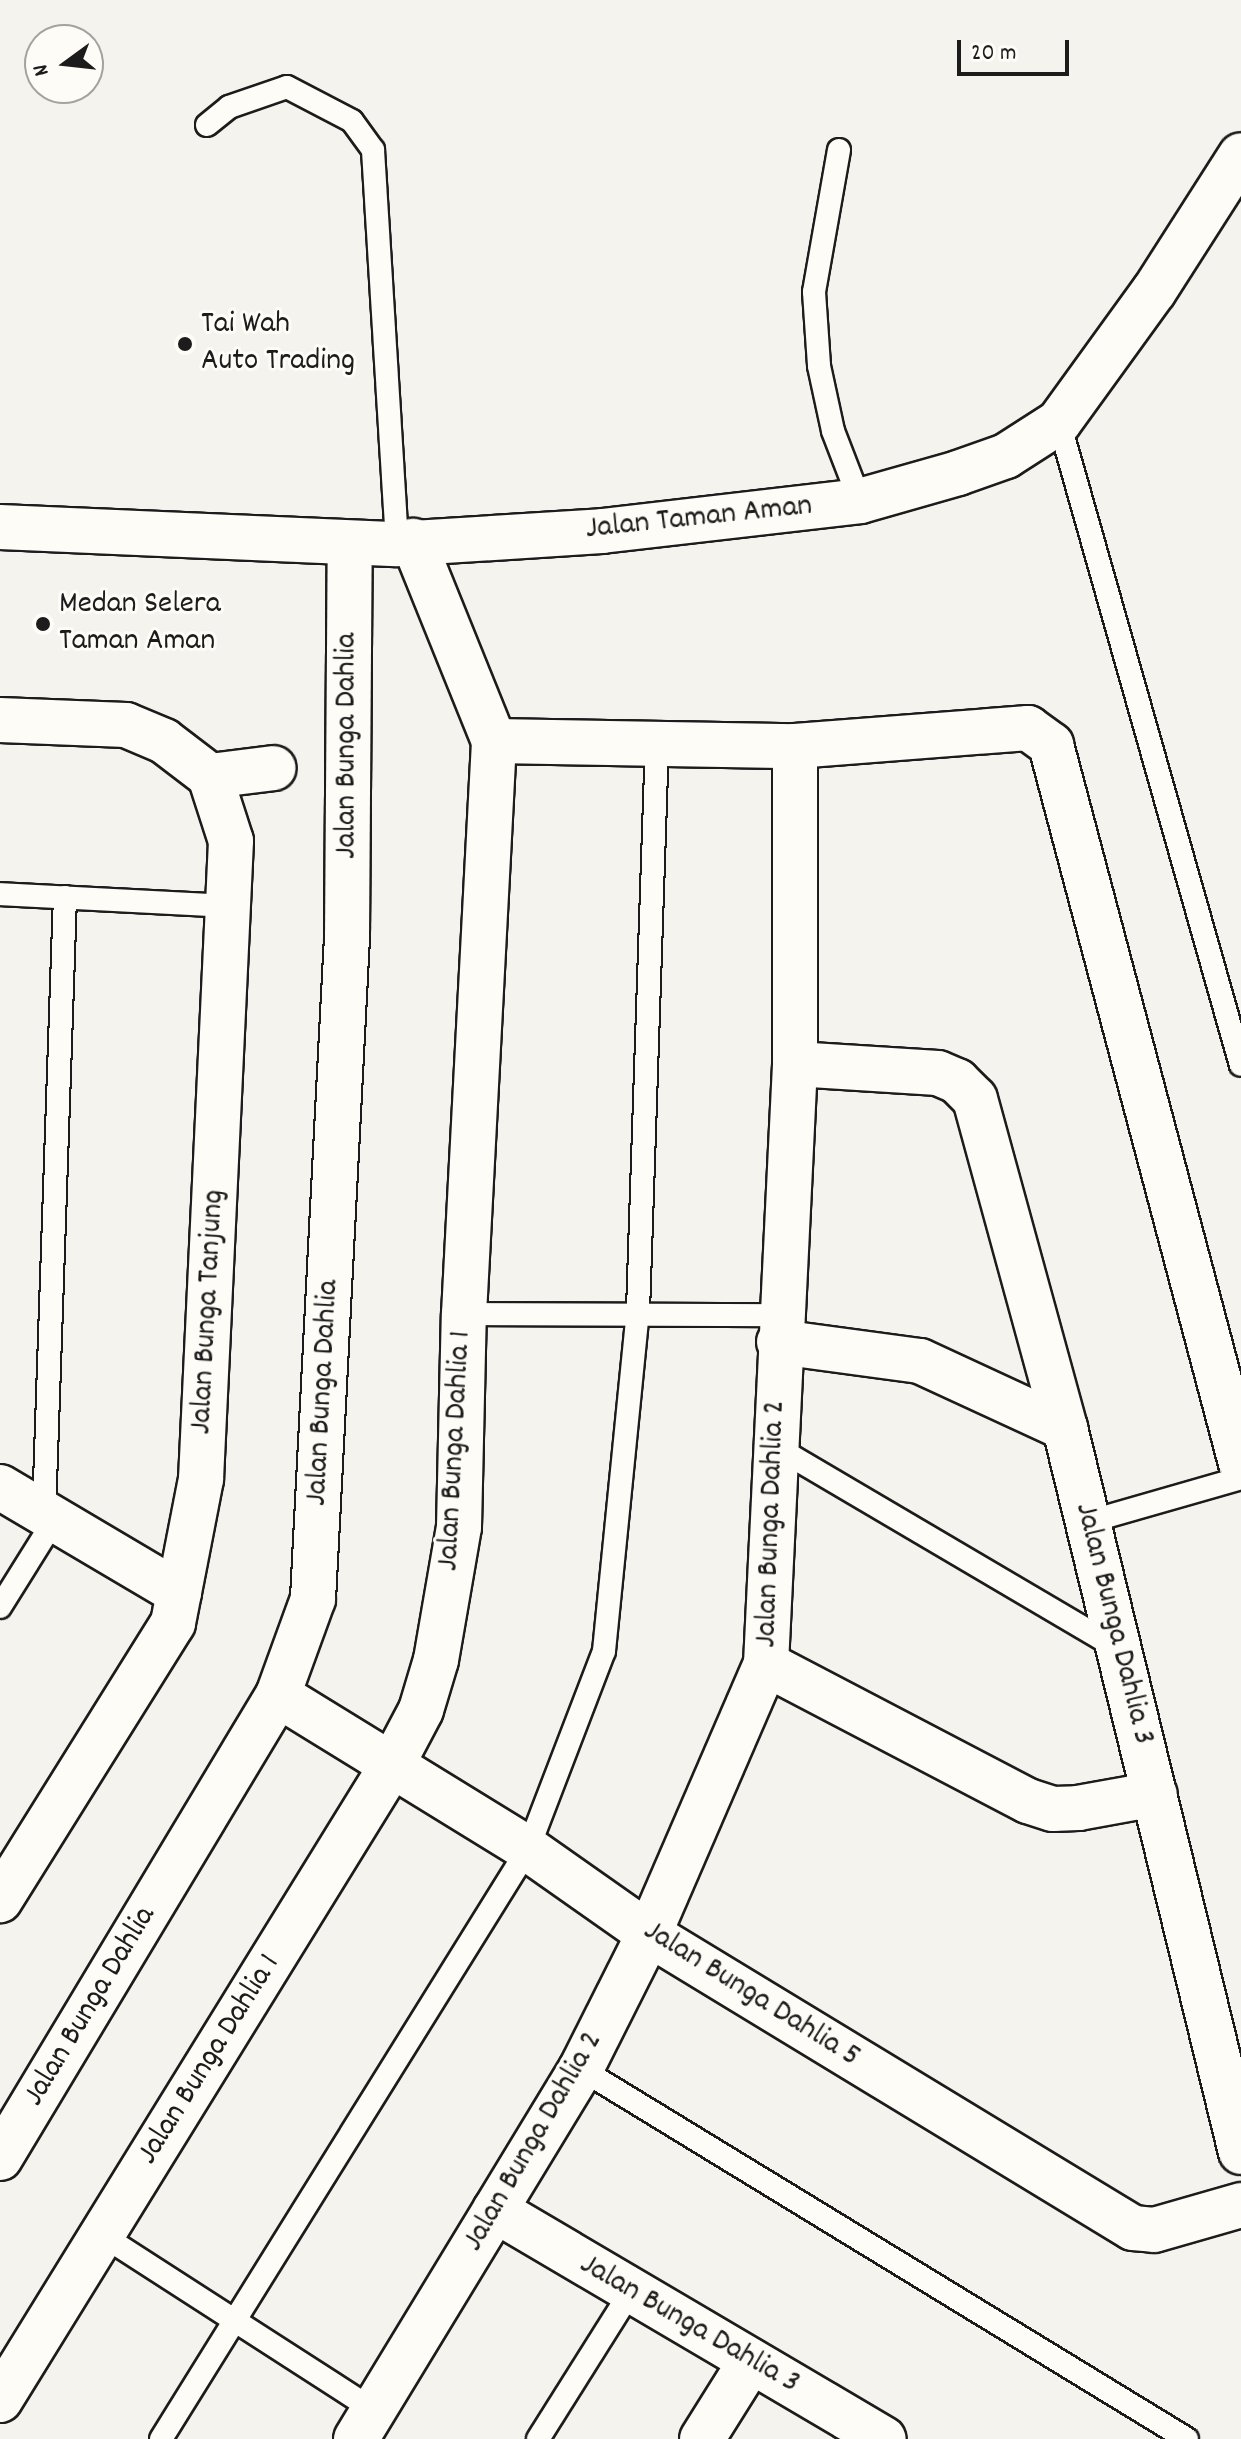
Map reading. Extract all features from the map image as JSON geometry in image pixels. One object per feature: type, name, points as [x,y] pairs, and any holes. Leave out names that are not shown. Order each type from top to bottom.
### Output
[{"type":"street","name":"Jalan Taman Aman","points":[[0,527],[350,546],[602,531],[860,501],[1006,456],[1059,422],[1154,291],[1241,155]]},
{"type":"street","name":"Jalan Bunga Dahlia 1","points":[[0,2400],[392,1765],[421,1710],[436,1660],[459,1527],[464,1314],[494,741],[405,542]]},
{"type":"street","name":"Jalan Bunga Dahlia","points":[[0,2158],[278,1695],[313,1599],[347,937],[350,546]]},
{"type":"street","points":[[0,720],[126,725],[176,749],[210,776],[274,768]]},
{"type":"street","points":[[494,741],[795,746],[1028,728],[1051,745],[1241,1463]]},
{"type":"street","name":"Jalan Bunga Dahlia 2","points":[[365,2424],[581,2069],[649,1934],[766,1664],[779,1329],[795,1064],[795,746]]},
{"type":"street","name":"Jalan Bunga Tanjung","points":[[0,1900],[173,1623],[201,1479],[231,841],[210,776]]},
{"type":"street","name":"Jalan Bunga Dahlia 3","points":[[795,1064],[938,1073],[957,1081],[975,1099],[1065,1428],[1239,2131]]},
{"type":"street","points":[[779,1329],[920,1361],[1065,1428]]},
{"type":"street","points":[[0,1487],[179,1593]]},
{"type":"street","points":[[766,1664],[1028,1801],[1053,1809],[1078,1808],[1155,1794]]},
{"type":"street","name":"Jalan Bunga Dahlia 5","points":[[278,1695],[528,1849],[649,1934],[1133,2228],[1154,2230],[1241,2205]]},
{"type":"street","name":"Jalan Bunga Dahlia 3","points":[[495,2210],[884,2439]]},
{"type":"street","points":[[702,2439],[751,2361]]},
{"type":"lane","points":[[207,125],[229,107],[287,87],[352,121],[373,150],[405,542]]},
{"type":"lane","points":[[839,150],[814,292],[819,366],[833,431],[860,501]]},
{"type":"lane","points":[[1059,422],[1241,1065]]},
{"type":"lane","points":[[161,2439],[528,1849],[604,1651],[638,1311],[657,742]]},
{"type":"lane","points":[[0,894],[228,906]]},
{"type":"lane","points":[[0,1607],[50,1516],[65,897]]},
{"type":"lane","points":[[464,1314],[638,1311],[779,1329]]},
{"type":"lane","points":[[776,1447],[1119,1648]]},
{"type":"lane","points":[[1088,1522],[1241,1478]]},
{"type":"lane","points":[[581,2069],[1187,2439]]},
{"type":"lane","points":[[102,2235],[234,2321],[365,2424]]},
{"type":"lane","points":[[538,2439],[632,2290]]},
{"type":"place","name":"Tai Wah Auto Trading","points":[[185,344]]},
{"type":"place","name":"Medan Selera Taman Aman","points":[[43,624]]}]
